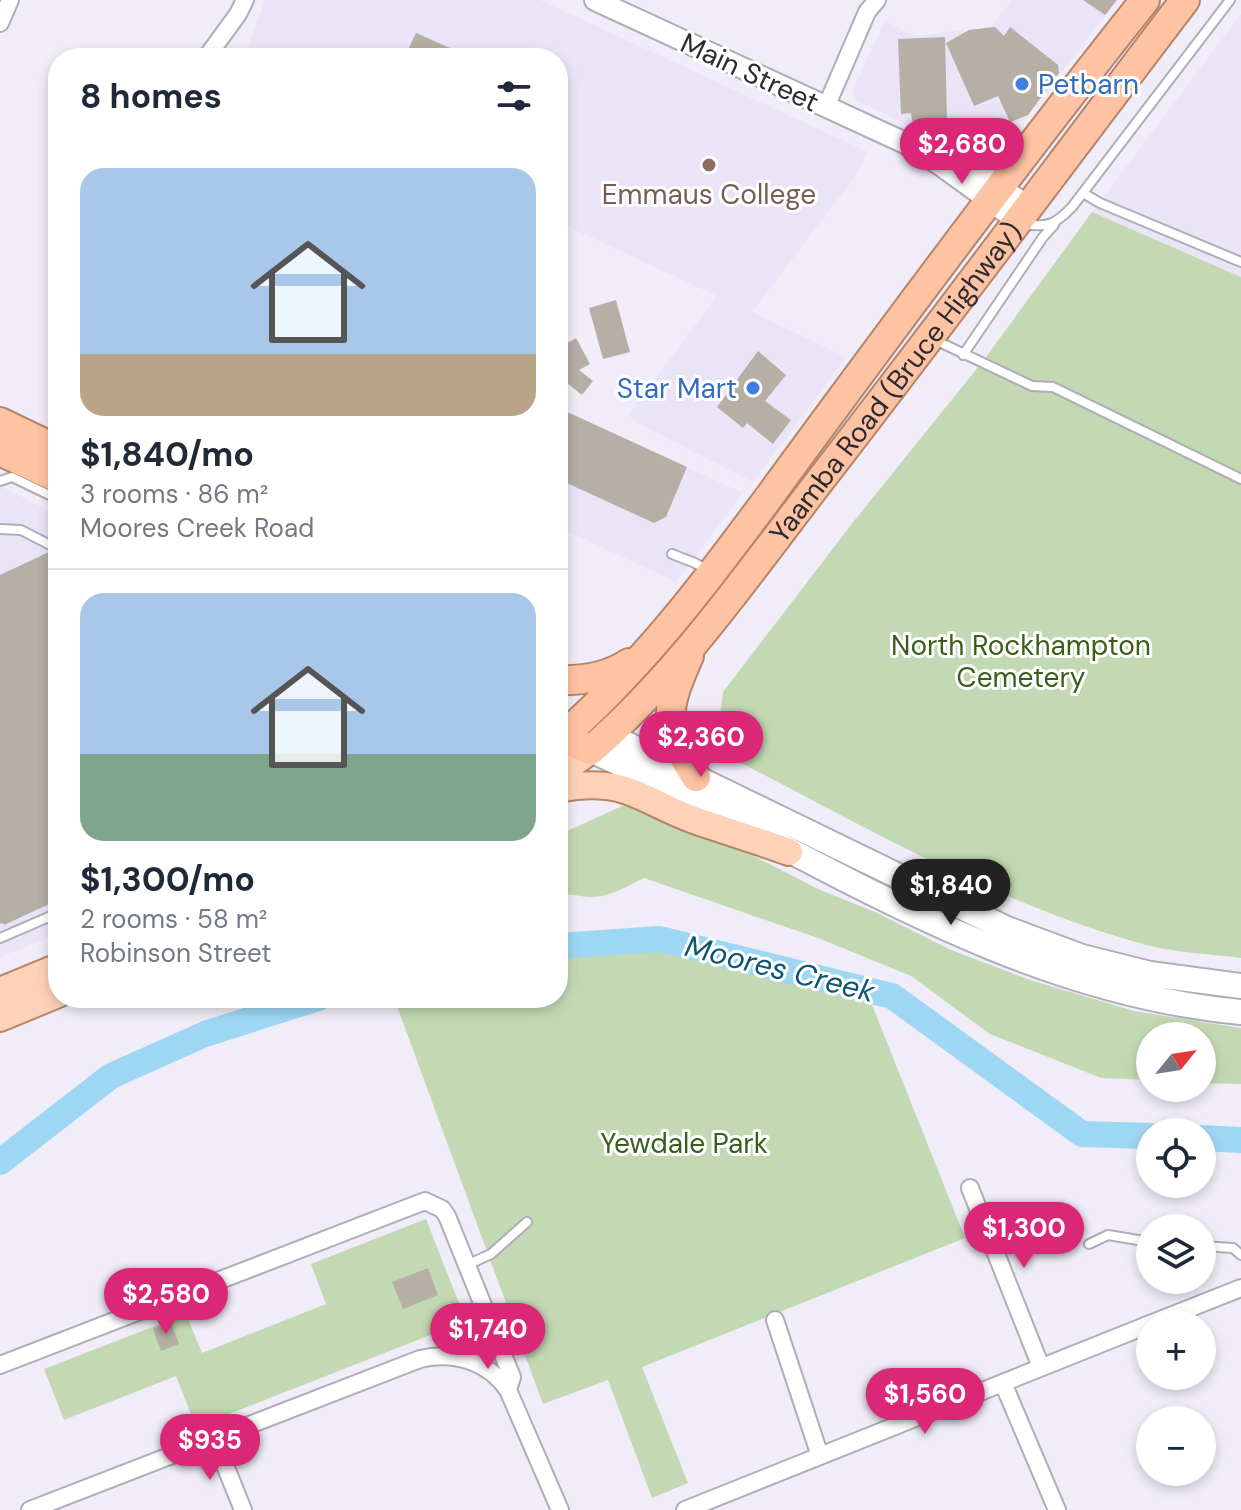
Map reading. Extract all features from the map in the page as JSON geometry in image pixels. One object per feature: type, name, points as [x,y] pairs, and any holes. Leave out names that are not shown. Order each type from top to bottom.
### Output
[{"type":"highway","name":"Yaamba Road (Bruce Highway)","points":[[568,724],[647,651],[711,573],[994,192],[1145,0]]},
{"type":"highway","name":"Yaamba Road (Bruce Highway)","points":[[600,743],[696,641],[931,337],[1185,0]]},
{"type":"highway","points":[[0,422],[48,445]]},
{"type":"highway","points":[[0,451],[48,473]]},
{"type":"highway","points":[[696,641],[679,680],[670,721],[676,745],[696,777]]},
{"type":"highway","points":[[568,681],[616,672],[647,651]]},
{"type":"highway","points":[[568,731],[600,743]]},
{"type":"main road","points":[[568,767],[600,743]]},
{"type":"main road","points":[[600,743],[696,777],[1007,929],[1082,957],[1150,974],[1241,986]]},
{"type":"main road","points":[[600,743],[789,852],[982,945],[1133,996],[1241,1012]]},
{"type":"main road","points":[[568,788],[591,785],[624,788],[690,818],[789,852]]},
{"type":"main road","points":[[0,991],[48,971]]},
{"type":"main road","points":[[0,1018],[48,998]]},
{"type":"street","points":[[0,23],[10,0]]},
{"type":"street","points":[[213,48],[245,0]]},
{"type":"street","name":"Main Street","points":[[596,0],[905,143],[994,192],[1024,215]]},
{"type":"street","points":[[826,107],[867,12],[877,0]]},
{"type":"street","points":[[970,1188],[1041,1367]]},
{"type":"street","points":[[0,1365],[425,1201],[447,1216],[512,1377],[508,1390]]},
{"type":"street","points":[[1185,1310],[1241,1288]]},
{"type":"street","points":[[775,1320],[820,1456]]},
{"type":"street","points":[[685,1510],[1136,1330]]},
{"type":"street","points":[[30,1510],[402,1365],[437,1355],[454,1356],[486,1367],[499,1377],[508,1390],[560,1510]]},
{"type":"street","points":[[1003,1383],[1057,1510]]},
{"type":"street","points":[[214,1438],[243,1510]]},
{"type":"lane","points":[[963,355],[1043,237],[1083,193],[1230,0]]},
{"type":"lane","points":[[1083,193],[1241,262]]},
{"type":"lane","points":[[1024,215],[1040,227],[1055,224]]},
{"type":"lane","points":[[931,337],[1032,386],[1053,387],[1241,479]]},
{"type":"lane","points":[[0,481],[12,477],[48,494]]},
{"type":"lane","points":[[0,529],[21,530],[48,544]]},
{"type":"lane","points":[[672,554],[711,573]]},
{"type":"lane","points":[[0,938],[48,917]]},
{"type":"lane","points":[[467,1265],[491,1254],[527,1222]]},
{"type":"lane","points":[[1089,1244],[1108,1235],[1136,1240]]},
{"type":"lane","points":[[1216,1247],[1233,1248],[1241,1255]]},
{"type":"shaded area","name":"Emmaus College","points":[[265,0],[540,0],[868,152],[853,179],[752,312],[846,357],[753,482],[635,422],[629,414],[717,296],[568,227],[568,48],[248,48]]},
{"type":"shaded area","points":[[1012,0],[1117,0],[1027,118],[986,134],[921,131],[855,100],[852,92],[885,21],[915,36],[991,27]]},
{"type":"shaded area","points":[[1241,14],[1241,277],[1092,212]]},
{"type":"shaded area","points":[[568,413],[743,493],[676,582],[568,532]]},
{"type":"shaded area","points":[[0,486],[48,510],[48,938],[0,957]]},
{"type":"green space","name":"North Rockhampton Cemetery","points":[[1092,212],[1241,277],[1241,958],[1150,946],[1037,908],[928,860],[716,750],[723,692],[854,521],[983,361]]},
{"type":"green space","points":[[640,798],[818,889],[875,912],[951,950],[1030,980],[1134,1011],[1203,1022],[1136,1022],[1136,1079],[1101,1078],[990,1034],[911,976],[818,938],[644,878],[604,896],[568,895],[568,830]]},
{"type":"green space","name":"Yewdale Park","points":[[660,939],[866,990],[965,1238],[642,1367],[688,1483],[652,1498],[608,1380],[543,1404],[398,1008],[568,1008],[568,945]]},
{"type":"green space","points":[[1216,1024],[1241,1028],[1241,1084],[1216,1083]]},
{"type":"green space","points":[[426,1219],[466,1321],[196,1427],[176,1376],[64,1420],[44,1369],[186,1314],[202,1353],[326,1304],[311,1264]]},
{"type":"building","points":[[1083,0],[1117,0],[1105,15]]},
{"type":"building","name":"Petbarn","points":[[995,27],[1004,36],[1010,27],[1058,65],[1059,73],[1028,115],[1010,122],[998,96],[974,106],[946,43],[969,30]]},
{"type":"building","points":[[416,33],[450,48],[409,48]]},
{"type":"building","points":[[945,37],[947,119],[912,121],[911,113],[901,114],[898,39]]},
{"type":"building","points":[[616,300],[630,352],[603,359],[589,308]]},
{"type":"building","points":[[576,338],[590,364],[579,370],[593,381],[582,395],[568,384],[568,342]]},
{"type":"building","name":"Star Mart","points":[[758,351],[786,375],[765,401],[791,420],[773,444],[747,423],[743,428],[717,407]]},
{"type":"building","points":[[568,412],[687,467],[666,517],[654,523],[568,484]]},
{"type":"building","points":[[48,552],[48,905],[4,925],[0,924],[0,575]]},
{"type":"building","points":[[428,1268],[438,1295],[403,1309],[392,1282]]},
{"type":"building","points":[[171,1322],[179,1344],[161,1351],[153,1329]]},
{"type":"waterway","name":"Moores Creek","points":[[568,945],[660,939],[892,996],[1082,1134],[1136,1136]]},
{"type":"waterway","name":"Moores Creek","points":[[0,1162],[111,1076],[205,1034],[287,1008]]},
{"type":"waterway","name":"Moores Creek","points":[[1216,1139],[1241,1140]]},
{"type":"place","name":"Petbarn","points":[[1022,84]]},
{"type":"place","name":"Emmaus College","points":[[709,165]]},
{"type":"place","name":"Star Mart","points":[[753,388]]}]
